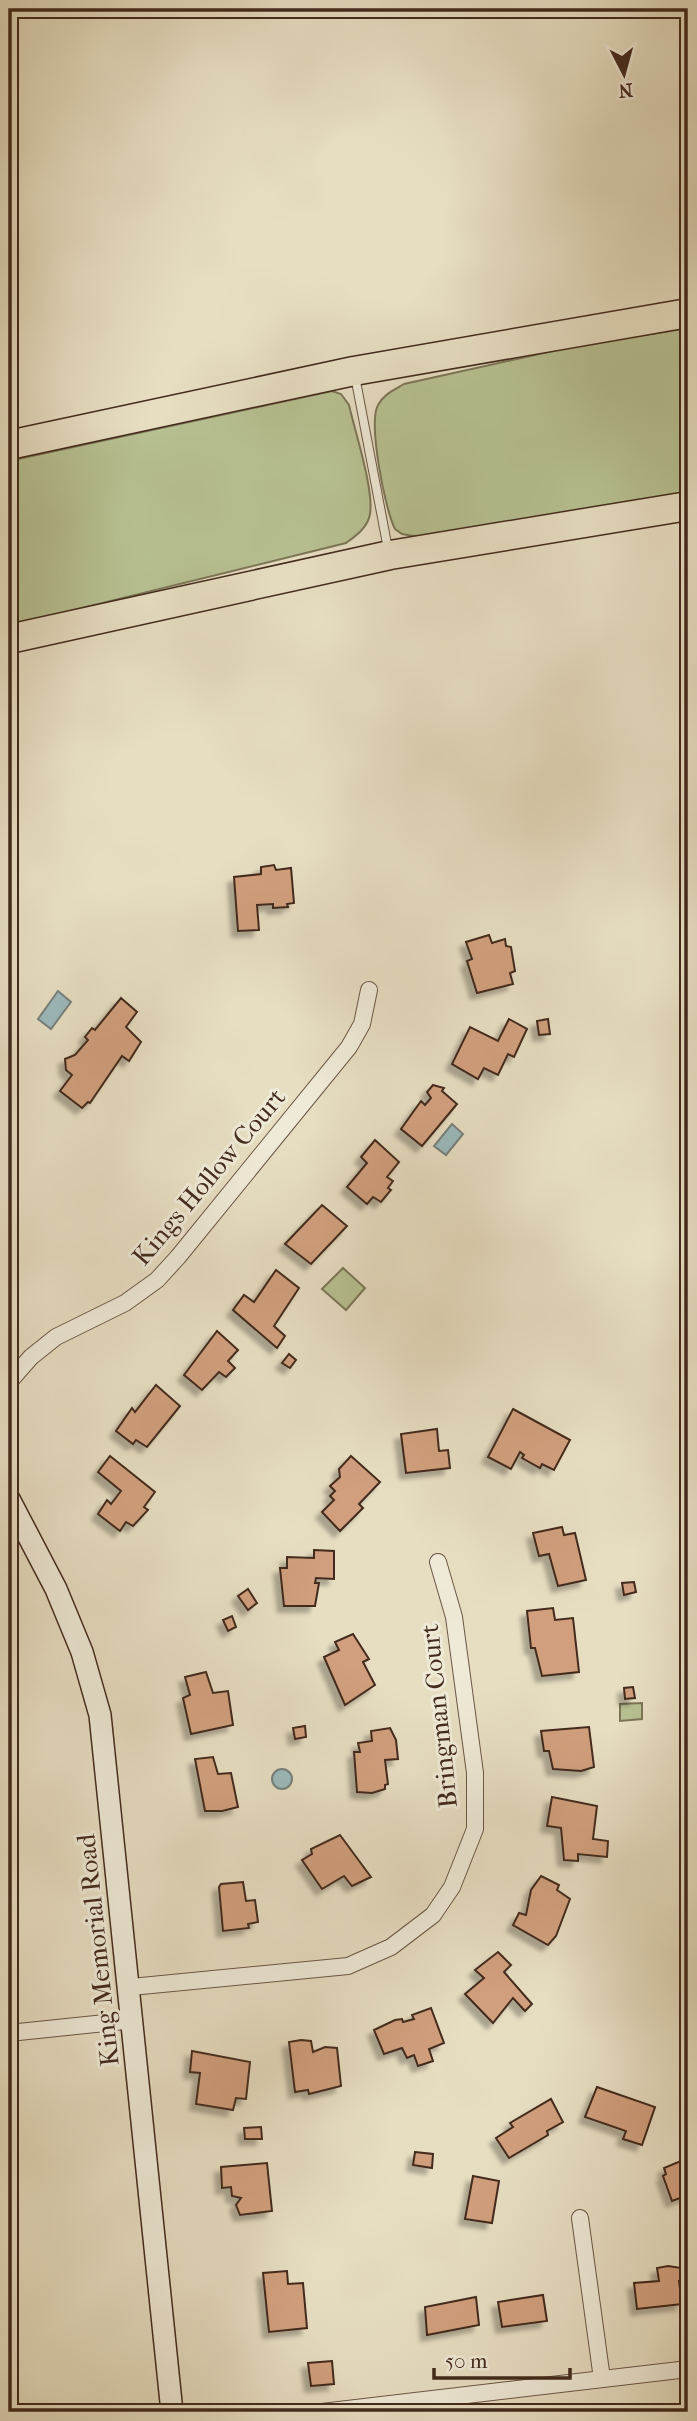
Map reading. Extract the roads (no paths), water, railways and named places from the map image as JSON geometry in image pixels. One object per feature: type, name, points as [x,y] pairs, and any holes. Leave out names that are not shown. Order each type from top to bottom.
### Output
[{"type":"highway","points":[[9,445],[354,371],[688,313]]},
{"type":"highway","points":[[9,639],[390,555],[688,506]]},
{"type":"street","name":"Kings Hollow Court","points":[[9,1382],[31,1357],[56,1337],[125,1303],[157,1280],[349,1047],[362,1024],[369,990]]},
{"type":"street","name":"King Memorial Road","points":[[9,1499],[56,1589],[82,1652],[100,1715],[131,1987],[172,2412]]},
{"type":"street","name":"Bringman Court","points":[[131,1987],[348,1966],[391,1947],[433,1915],[452,1887],[475,1829],[475,1773],[454,1617],[438,1562]]},
{"type":"street","points":[[9,2033],[134,2020]]},
{"type":"street","points":[[580,2218],[602,2379]]},
{"type":"street","points":[[322,2412],[688,2369]]},
{"type":"lane","points":[[354,371],[390,555]]},
{"type":"water","points":[[58,991],[71,1002],[51,1029],[38,1019]]},
{"type":"water","points":[[452,1124],[463,1134],[446,1155],[434,1146]]},
{"type":"water","points":[[282,1769],[289,1772],[292,1779],[289,1786],[282,1789],[275,1786],[272,1779],[275,1772]]}]
